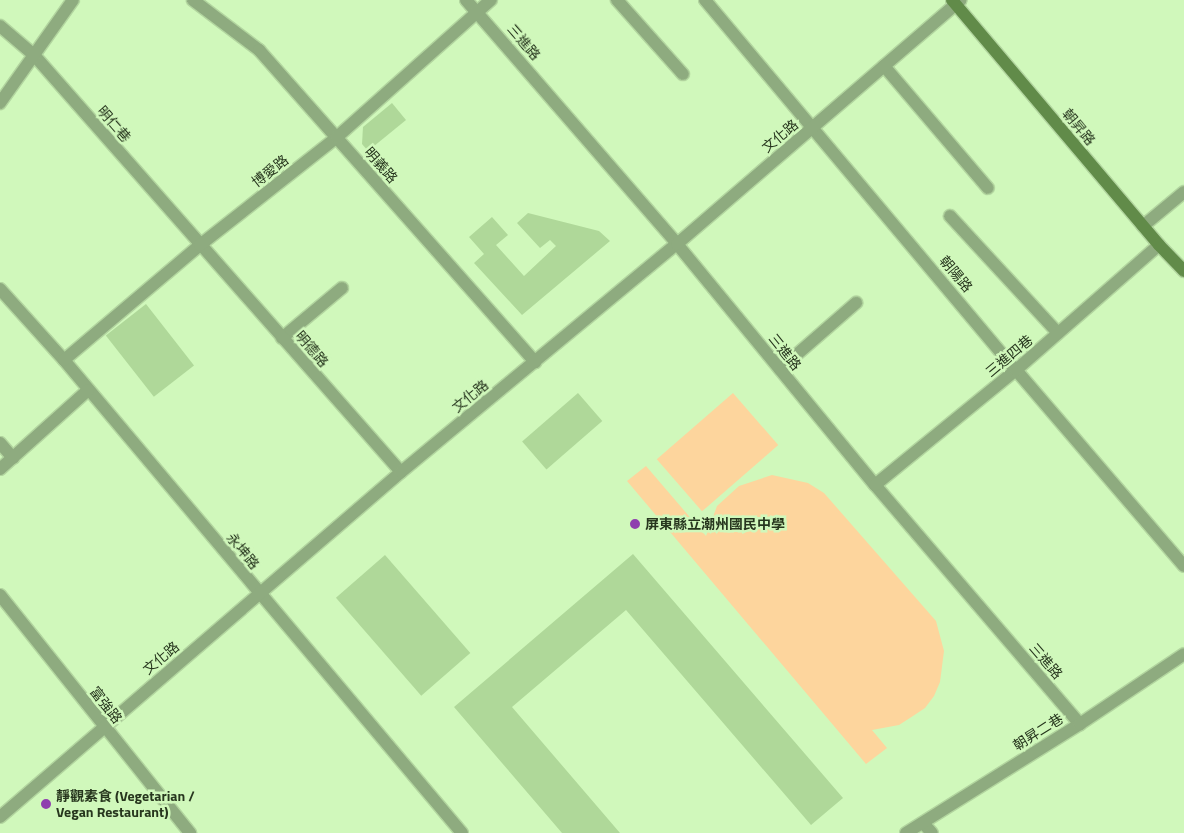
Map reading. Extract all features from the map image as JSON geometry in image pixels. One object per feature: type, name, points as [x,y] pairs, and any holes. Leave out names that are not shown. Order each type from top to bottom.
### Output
[{"type":"main road","name":"朝昇路","points":[[956,1],[1159,245],[1184,272]]},
{"type":"street","points":[[0,103],[73,0]]},
{"type":"street","name":"明義路","points":[[193,0],[259,50],[535,362]]},
{"type":"street","name":"三進路","points":[[466,0],[677,244],[875,485],[1080,724]]},
{"type":"street","name":"博愛路","points":[[64,360],[200,245],[337,137],[491,0]]},
{"type":"street","points":[[617,0],[683,74]]},
{"type":"street","name":"朝陽路","points":[[705,0],[814,127],[1016,370],[1184,566]]},
{"type":"street","name":"文化路","points":[[0,817],[401,472],[677,244],[814,127],[956,1]]},
{"type":"street","name":"明仁巷","points":[[0,26],[34,55],[200,245]]},
{"type":"street","points":[[884,66],[988,188]]},
{"type":"street","points":[[1144,226],[1184,192]]},
{"type":"street","points":[[950,216],[1058,333]]},
{"type":"street","name":"明德路","points":[[200,245],[401,472]]},
{"type":"street","name":"三進四巷","points":[[875,485],[1016,370],[1159,245]]},
{"type":"street","points":[[282,338],[342,288]]},
{"type":"street","name":"永坤路","points":[[0,289],[64,360],[462,833]]},
{"type":"street","points":[[780,369],[856,303]]},
{"type":"street","points":[[0,469],[88,390]]},
{"type":"street","points":[[0,443],[13,458]]},
{"type":"street","name":"富強路","points":[[0,595],[190,833]]},
{"type":"street","name":"朝昇二巷","points":[[906,833],[1080,724],[1184,654]]},
{"type":"street","points":[[923,823],[932,833]]},
{"type":"shaded area","points":[[733,393],[778,445],[702,511],[657,459]]},
{"type":"shaded area","points":[[646,466],[706,536],[717,506],[739,486],[772,475],[808,483],[824,493],[936,621],[944,651],[940,682],[934,696],[925,708],[899,725],[872,730],[887,748],[866,764],[627,481]]},
{"type":"building","points":[[392,103],[406,120],[368,151],[362,144],[363,127]]},
{"type":"building","points":[[528,213],[599,231],[610,241],[522,315],[474,263],[484,254],[469,237],[492,217],[508,235],[496,245],[524,276],[556,246],[550,240],[540,248],[517,223]]},
{"type":"building","points":[[146,304],[194,365],[154,397],[106,335]]},
{"type":"building","points":[[578,393],[602,421],[546,469],[522,442]]},
{"type":"building","points":[[633,554],[843,798],[811,825],[626,610],[512,707],[620,833],[562,833],[454,707]]},
{"type":"building","points":[[385,555],[470,653],[421,696],[336,598]]},
{"type":"place","name":"屏東縣立潮州國民中學","points":[[635,524]]},
{"type":"place","name":"靜觀素食 (Vegetarian / Vegan Restaurant)","points":[[46,804]]}]
